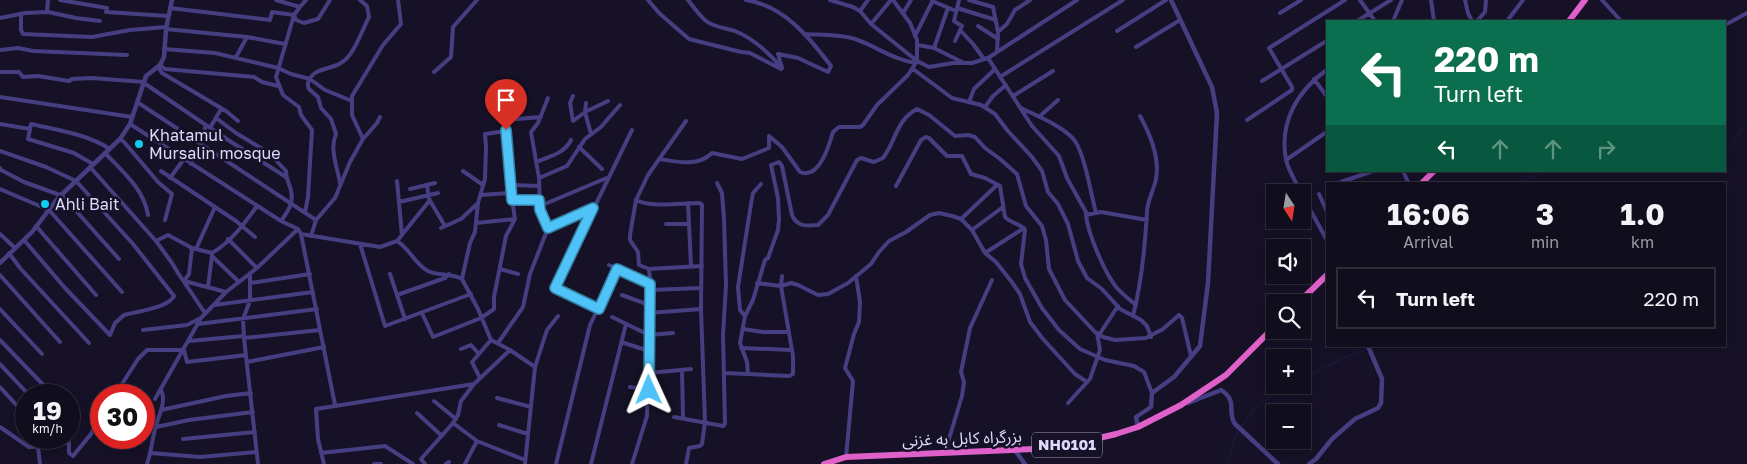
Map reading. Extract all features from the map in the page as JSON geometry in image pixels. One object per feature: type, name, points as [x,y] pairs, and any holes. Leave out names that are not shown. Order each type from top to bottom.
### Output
[{"type":"highway","points":[[1569,20],[1585,0]]},
{"type":"highway","points":[[1423,182],[1433,172]]},
{"type":"highway","points":[[1307,294],[1326,276]]},
{"type":"highway","name":"بزرگراه کابل به غزنی","points":[[824,464],[846,458],[1057,448],[1116,434],[1138,427],[1182,405],[1226,375],[1266,335]]},
{"type":"street","points":[[47,12],[48,0]]},
{"type":"street","points":[[60,0],[107,8],[106,12],[168,16]]},
{"type":"street","points":[[0,263],[24,240],[60,195],[120,139],[130,124],[146,76],[159,66],[164,57],[166,28],[172,0]]},
{"type":"street","points":[[276,0],[300,7]]},
{"type":"street","points":[[305,212],[308,197],[312,130],[301,115],[300,107],[283,96],[276,76],[294,15],[306,0]]},
{"type":"street","points":[[294,15],[296,20],[304,23],[318,19],[330,0]]},
{"type":"street","points":[[340,184],[333,150],[333,140],[336,134],[331,119],[321,108],[318,97],[308,87],[310,78],[318,71],[344,62],[360,40],[369,17],[366,6],[360,0]]},
{"type":"street","points":[[363,139],[352,115],[352,96],[387,41],[401,24],[398,0]]},
{"type":"street","points":[[434,72],[451,56],[453,27],[477,0]]},
{"type":"street","points":[[648,0],[659,13],[689,39],[741,52],[750,52],[775,67],[782,68]]},
{"type":"street","points":[[688,0],[705,20],[716,26],[738,32],[752,40],[766,51],[782,68]]},
{"type":"street","points":[[746,0],[764,4],[778,12],[815,45],[831,66],[828,72],[798,58],[778,54],[782,68]]},
{"type":"street","points":[[830,0],[860,11],[871,24],[917,62]]},
{"type":"street","points":[[850,6],[852,0]]},
{"type":"street","points":[[860,11],[868,0]]},
{"type":"street","points":[[660,159],[674,162],[701,161],[712,153],[742,158],[769,148],[769,136],[782,147],[800,172],[811,173],[822,162],[833,132],[839,127],[860,127],[863,125],[877,105],[913,69],[917,62],[918,45],[915,36],[903,13],[892,0],[871,24]]},
{"type":"street","points":[[903,13],[911,0]]},
{"type":"street","points":[[955,41],[962,25],[954,20],[959,0]]},
{"type":"street","points":[[968,0],[993,7],[998,32],[998,51]]},
{"type":"street","points":[[998,32],[1007,24],[1016,10],[1030,0]]},
{"type":"street","points":[[803,33],[844,36],[892,57],[917,62],[929,67],[972,63],[998,51],[1077,0]]},
{"type":"street","points":[[1000,77],[1123,0]]},
{"type":"street","points":[[1117,31],[1166,0]]},
{"type":"street","points":[[1152,393],[1174,377],[1200,346],[1208,283],[1217,113],[1212,87],[1171,0]]},
{"type":"street","points":[[1280,13],[1301,0]]},
{"type":"street","points":[[1247,120],[1292,90],[1269,48],[1345,0]]},
{"type":"street","points":[[1360,0],[1372,20]]},
{"type":"street","points":[[1359,20],[1391,0]]},
{"type":"street","points":[[1393,20],[1402,0]]},
{"type":"street","points":[[1431,0],[1434,20]]},
{"type":"street","points":[[1465,0],[1472,20]]},
{"type":"street","points":[[1478,20],[1485,12],[1486,0]]},
{"type":"street","points":[[1508,20],[1523,0]]},
{"type":"street","points":[[1602,0],[1620,20]]},
{"type":"street","points":[[915,36],[932,1],[948,8],[996,20]]},
{"type":"street","points":[[170,8],[270,20],[272,12],[294,15]]},
{"type":"street","points":[[934,48],[948,8]]},
{"type":"street","points":[[0,18],[47,12],[100,21]]},
{"type":"street","points":[[1726,24],[1747,13]]},
{"type":"street","points":[[20,14],[23,34],[92,37],[130,30],[166,28],[247,37],[285,44]]},
{"type":"street","points":[[1136,47],[1180,20]]},
{"type":"street","points":[[978,26],[998,39]]},
{"type":"street","points":[[960,30],[995,69],[1032,126],[1059,156],[1067,178],[1087,214],[1090,234],[1111,278],[1120,292],[1136,305]]},
{"type":"street","points":[[236,57],[247,37]]},
{"type":"street","points":[[1262,81],[1326,41]]},
{"type":"street","points":[[918,45],[934,48],[964,63]]},
{"type":"street","points":[[0,50],[18,48],[33,51],[127,55]]},
{"type":"street","points":[[164,49],[215,52],[278,68],[291,74],[310,78],[325,90],[352,101]]},
{"type":"street","points":[[159,66],[166,69],[245,75],[278,86]]},
{"type":"street","points":[[159,66],[162,73],[226,111],[238,122]]},
{"type":"street","points":[[913,69],[952,98],[985,107],[995,114],[1040,168],[1048,192],[1058,204],[1068,224],[1075,252],[1087,278],[1102,289],[1118,306],[1147,326],[1152,337]]},
{"type":"street","points":[[969,102],[974,89],[995,69]]},
{"type":"street","points":[[1297,184],[1286,160],[1285,134],[1288,115],[1302,91],[1326,70]]},
{"type":"street","points":[[1013,96],[1053,71]]},
{"type":"street","points":[[0,72],[19,72],[23,77],[38,76],[64,80],[92,78],[144,83],[286,177]]},
{"type":"street","points":[[1314,79],[1326,95]]},
{"type":"street","points":[[985,107],[993,96],[1006,85]]},
{"type":"street","points":[[572,96],[570,103],[573,121],[585,112],[608,101]]},
{"type":"street","points":[[0,97],[132,117]]},
{"type":"street","points":[[548,98],[531,132],[539,178],[540,210],[548,228]]},
{"type":"street","points":[[1039,117],[1058,100]]},
{"type":"street","points":[[137,102],[316,220]]},
{"type":"street","points":[[586,103],[585,112],[591,134]]},
{"type":"street","points":[[539,178],[567,166],[579,147],[591,134],[601,127],[620,105]]},
{"type":"street","points":[[1020,107],[1039,117],[1074,141],[1082,159],[1096,213]]},
{"type":"street","points":[[192,164],[208,126],[221,109]]},
{"type":"street","points":[[748,374],[747,362],[741,348],[743,328],[757,283],[778,230],[778,198],[772,164],[779,162],[782,166],[794,219],[804,226],[818,225],[828,215],[857,160],[861,158],[874,162],[883,158],[898,128],[913,112],[919,109],[955,136],[968,135],[975,137],[985,148],[1000,158],[1015,172],[1019,178],[1026,206],[1042,226],[1046,240],[1048,269],[1065,300],[1098,334],[1120,340],[1152,337],[1169,325],[1177,315],[1180,315],[1191,356]]},
{"type":"street","points":[[422,313],[432,337],[481,318],[494,309],[494,297],[506,236],[515,219],[511,192],[505,110]]},
{"type":"street","points":[[1133,316],[1142,280],[1147,211],[1156,178],[1149,132],[1140,116]]},
{"type":"street","points":[[311,236],[316,220],[332,202],[363,139],[378,123],[380,117]]},
{"type":"street","points":[[505,120],[540,117]]},
{"type":"street","points":[[216,118],[269,153],[286,171],[286,177],[291,190],[292,204],[281,221]]},
{"type":"street","points":[[686,121],[648,175],[636,200],[630,240],[638,252],[639,265],[649,269],[702,266]]},
{"type":"street","points":[[0,124],[30,129]]},
{"type":"street","points":[[110,148],[88,139],[31,124],[28,140],[74,153],[92,166],[156,241],[205,314]]},
{"type":"street","points":[[130,124],[257,206],[298,229],[301,234],[310,274],[335,405]]},
{"type":"street","points":[[462,279],[470,244],[475,232],[478,203],[483,184],[486,148],[485,134],[506,130]]},
{"type":"street","points":[[599,309],[555,288],[632,130]]},
{"type":"street","points":[[1286,160],[1325,133]]},
{"type":"street","points":[[896,186],[921,140],[926,137],[947,156],[962,156],[972,174],[1000,186],[1005,217],[1024,228]]},
{"type":"street","points":[[120,139],[158,182],[172,194],[165,220]]},
{"type":"street","points":[[536,162],[567,148],[571,140]]},
{"type":"street","points":[[579,147],[602,169]]},
{"type":"street","points":[[0,150],[76,180],[133,244],[174,296],[172,301],[124,315],[115,323],[110,335],[65,288],[24,240]]},
{"type":"street","points":[[105,153],[141,193],[148,215]]},
{"type":"street","points":[[170,178],[184,159]]},
{"type":"street","points":[[0,168],[24,182],[60,195],[119,259]]},
{"type":"street","points":[[463,171],[483,184]]},
{"type":"street","points":[[161,172],[243,226],[255,237]]},
{"type":"street","points":[[1341,182],[1370,172]]},
{"type":"street","points":[[540,206],[609,178]]},
{"type":"street","points":[[397,181],[402,235]]},
{"type":"street","points":[[410,189],[435,183]]},
{"type":"street","points":[[674,417],[724,425],[723,335],[726,285],[722,193],[717,183]]},
{"type":"street","points":[[511,184],[539,186]]},
{"type":"street","points":[[746,316],[740,310],[738,287],[753,192],[761,184]]},
{"type":"street","points":[[427,185],[429,198],[443,227],[461,219],[478,203]]},
{"type":"street","points":[[961,219],[997,185]]},
{"type":"street","points":[[0,190],[49,210],[122,292]]},
{"type":"street","points":[[481,195],[511,192]]},
{"type":"street","points":[[399,202],[429,198],[438,193]]},
{"type":"street","points":[[1319,194],[1326,210]]},
{"type":"street","points":[[301,234],[380,247],[398,241],[429,198]]},
{"type":"street","points":[[512,200],[539,200]]},
{"type":"street","points":[[636,200],[646,204],[700,203],[702,205],[700,309],[705,422],[702,444],[689,448],[686,464]]},
{"type":"street","points":[[688,203],[691,266]]},
{"type":"street","points":[[208,288],[212,254],[243,226],[257,206]]},
{"type":"street","points":[[184,281],[189,274],[194,248],[215,207]]},
{"type":"street","points":[[972,230],[1004,207]]},
{"type":"street","points":[[498,343],[523,307],[530,274],[548,228],[593,208]]},
{"type":"street","points":[[1311,209],[1326,235]]},
{"type":"street","points":[[1087,214],[1109,212],[1147,220]]},
{"type":"street","points":[[757,283],[781,286],[791,283],[818,295],[828,294],[848,283],[871,264],[889,241],[906,232],[930,215],[939,213],[961,219],[972,230],[985,253],[996,262],[1020,294],[1030,322],[1043,339],[1074,374],[1087,382]]},
{"type":"street","points":[[476,223],[515,219]]},
{"type":"street","points":[[666,224],[689,224]]},
{"type":"street","points":[[36,226],[96,295]]},
{"type":"street","points":[[985,253],[1024,228]]},
{"type":"street","points":[[1024,228],[1021,264],[1025,278],[1042,308],[1060,330],[1080,349],[1105,360],[1134,366],[1144,372],[1152,393],[1151,407],[1136,417],[1138,427]]},
{"type":"street","points":[[143,330],[187,325],[201,318],[226,292],[257,268],[298,229]]},
{"type":"street","points":[[0,234],[15,248]]},
{"type":"street","points":[[156,241],[168,235],[194,248],[212,254],[239,282]]},
{"type":"street","points":[[228,239],[257,268]]},
{"type":"street","points":[[398,241],[406,246],[422,267],[430,272],[449,274],[462,279],[471,294],[491,340],[536,367]]},
{"type":"street","points":[[360,244],[385,326],[471,294]]},
{"type":"street","points":[[9,253],[20,268],[89,343]]},
{"type":"street","points":[[609,265],[650,284]]},
{"type":"street","points":[[500,269],[518,274]]},
{"type":"street","points":[[556,464],[590,325],[617,269]]},
{"type":"street","points":[[632,464],[647,416],[649,390],[649,269]]},
{"type":"street","points":[[250,273],[250,301],[243,319],[258,464]]},
{"type":"street","points":[[250,283],[310,274]]},
{"type":"street","points":[[390,274],[405,319]]},
{"type":"street","points":[[397,295],[445,278],[449,274]]},
{"type":"street","points":[[0,275],[60,342]]},
{"type":"street","points":[[846,458],[853,381],[845,368],[859,322],[860,302],[856,275]]},
{"type":"street","points":[[724,374],[791,376],[793,374],[792,350],[781,286],[782,276]]},
{"type":"street","points":[[945,452],[962,396],[964,382],[961,372],[970,328],[992,280]]},
{"type":"street","points":[[184,281],[226,292]]},
{"type":"street","points":[[726,285],[738,287]]},
{"type":"street","points":[[650,290],[701,288]]},
{"type":"street","points":[[214,305],[313,292]]},
{"type":"street","points":[[622,295],[649,305]]},
{"type":"street","points":[[1068,403],[1087,382],[1098,357],[1100,348],[1098,334],[1118,306]]},
{"type":"street","points":[[0,309],[42,354]]},
{"type":"street","points":[[198,324],[317,309]]},
{"type":"street","points":[[649,313],[700,309]]},
{"type":"street","points":[[434,401],[477,441],[525,462],[536,367],[546,330],[558,316]]},
{"type":"street","points":[[612,317],[648,335],[673,334]]},
{"type":"street","points":[[155,399],[201,318]]},
{"type":"street","points":[[591,464],[626,324]]},
{"type":"street","points":[[743,328],[763,332],[789,332]]},
{"type":"street","points":[[189,341],[320,330]]},
{"type":"street","points":[[0,340],[42,384]]},
{"type":"street","points":[[480,378],[472,362],[491,340]]},
{"type":"street","points":[[621,342],[648,351]]},
{"type":"street","points":[[461,349],[470,345],[478,354]]},
{"type":"street","points":[[247,362],[324,347]]},
{"type":"street","points":[[1308,464],[1316,459],[1332,439],[1355,419],[1378,408],[1381,403],[1382,379],[1368,347]]},
{"type":"street","points":[[741,348],[792,350]]},
{"type":"street","points":[[122,384],[138,359],[147,350],[184,350]]},
{"type":"street","points":[[184,350],[187,362],[246,355]]},
{"type":"street","points":[[425,464],[421,459],[455,421],[461,401],[474,384],[510,350]]},
{"type":"street","points":[[0,364],[19,384]]},
{"type":"street","points":[[648,373],[691,369]]},
{"type":"street","points":[[682,370],[683,418]]},
{"type":"street","points":[[324,464],[316,408],[474,384]]},
{"type":"street","points":[[0,387],[15,404]]},
{"type":"street","points":[[630,387],[649,390]]},
{"type":"street","points":[[147,464],[164,395],[161,390]]},
{"type":"street","points":[[1182,405],[1221,390],[1229,395],[1235,424],[1278,464]]},
{"type":"street","points":[[161,410],[218,397],[251,393]]},
{"type":"street","points":[[497,398],[531,407]]},
{"type":"street","points":[[156,427],[189,420],[253,412]]},
{"type":"street","points":[[417,413],[442,436]]},
{"type":"street","points":[[499,425],[528,434]]},
{"type":"street","points":[[0,427],[15,437]]},
{"type":"street","points":[[183,439],[255,432]]},
{"type":"street","points":[[80,448],[90,435]]},
{"type":"street","points":[[465,464],[477,441]]},
{"type":"street","points":[[321,452],[385,446],[413,464]]},
{"type":"street","points":[[38,449],[40,464]]},
{"type":"street","points":[[70,449],[70,454],[74,455],[79,449]]},
{"type":"street","points":[[1014,449],[1025,464]]},
{"type":"street","points":[[151,453],[200,458],[257,452]]},
{"type":"street","points":[[374,464],[381,464]]},
{"type":"waterway","points":[[1726,151],[1747,123]]},
{"type":"waterway","points":[[1520,182],[1543,172]]},
{"type":"waterway","points":[[1311,374],[1372,347]]},
{"type":"waterway","points":[[1241,428],[1256,406],[1274,394]]},
{"type":"waterway","points":[[1227,464],[1239,431]]},
{"type":"place","name":"Khatamul Mursalin mosque","points":[[139,144]]},
{"type":"place","name":"Ahli Bait","points":[[45,204]]},
{"type":"route","points":[[506,130],[512,200],[539,200],[540,210],[548,228],[593,208],[555,288],[599,309],[617,269],[650,284],[649,390]]}]
